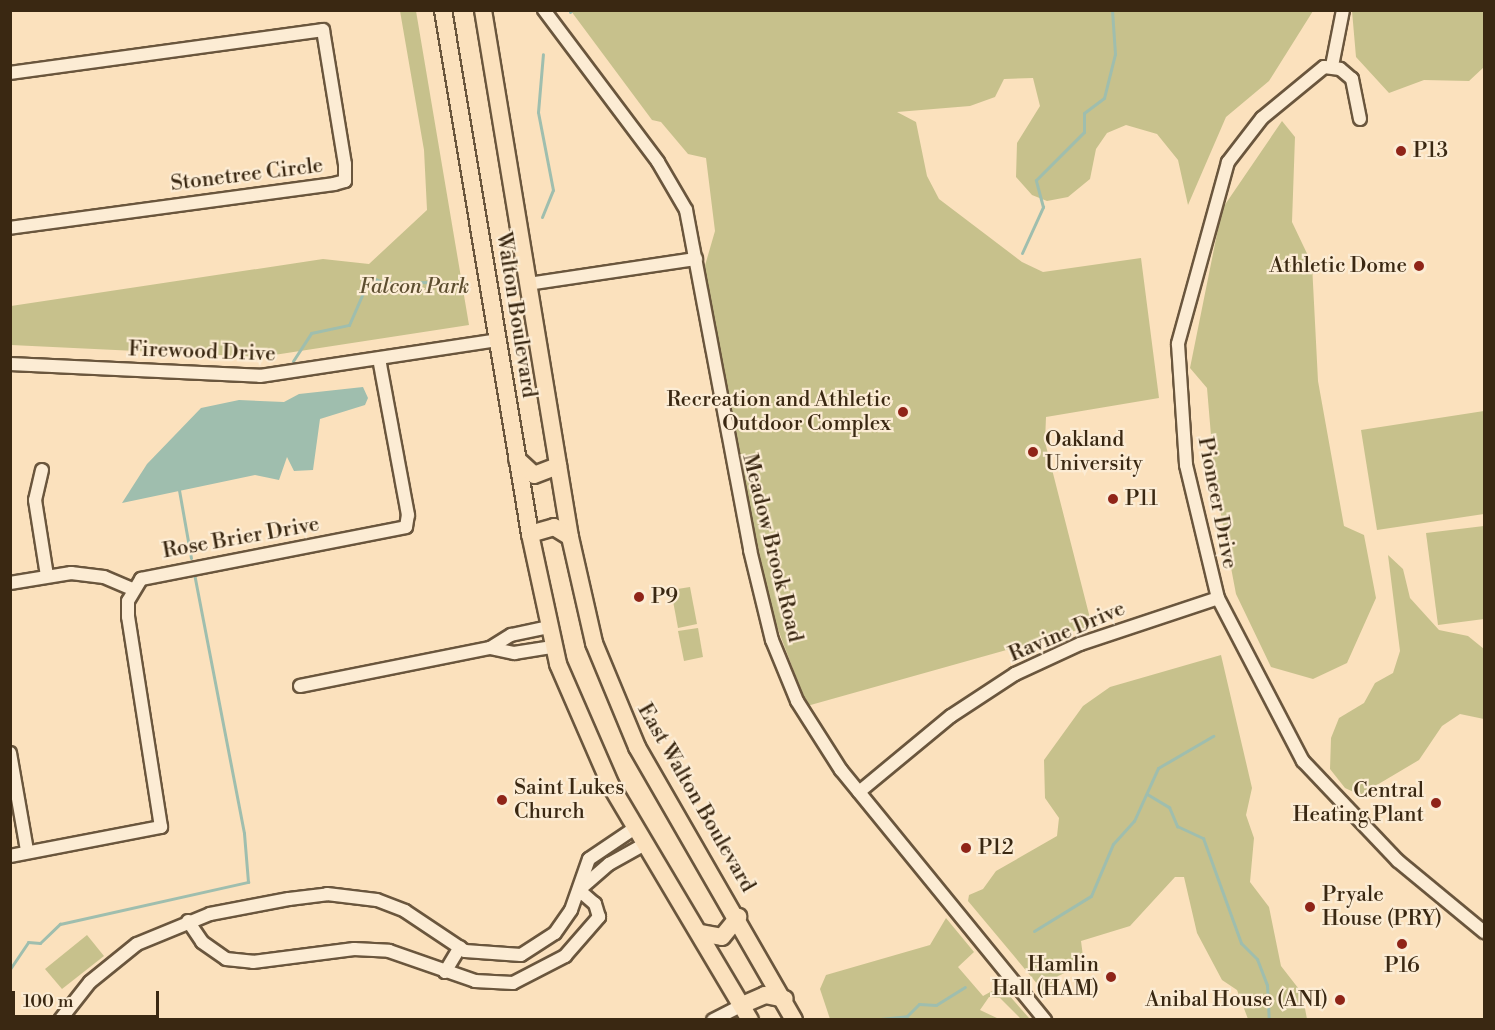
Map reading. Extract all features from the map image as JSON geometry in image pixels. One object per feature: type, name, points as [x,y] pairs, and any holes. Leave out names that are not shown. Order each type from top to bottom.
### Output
[{"type":"main road","name":"Walton Boulevard","points":[[443,10],[517,459],[548,627]]},
{"type":"main road","name":"Walton Boulevard","points":[[483,10],[580,590]]},
{"type":"main road","points":[[517,459],[534,475],[558,466]]},
{"type":"main road","points":[[530,534],[554,526],[570,537]]},
{"type":"main road","name":"East Walton Boulevard","points":[[580,590],[600,661],[627,727],[785,999],[794,1020]]},
{"type":"main road","points":[[548,627],[553,647],[591,747],[635,828],[746,1012],[765,995],[785,999]]},
{"type":"main road","points":[[699,933],[722,937],[738,917]]},
{"type":"street","name":"Meadow Brook Road","points":[[543,10],[671,181],[690,224],[728,449],[772,640],[809,724],[859,792],[1045,1020]]},
{"type":"street","points":[[1343,10],[1332,66],[1352,79],[1360,119]]},
{"type":"street","name":"Stonetree Circle","points":[[10,73],[323,30],[345,164],[345,181],[334,184],[10,228]]},
{"type":"street","name":"Pioneer Drive","points":[[1332,66],[1314,72],[1237,147],[1215,195],[1185,306],[1177,366],[1185,453],[1218,598],[1280,723],[1314,777],[1398,861],[1485,932]]},
{"type":"street","points":[[528,284],[696,259]]},
{"type":"street","name":"Firewood Drive","points":[[10,364],[232,377],[379,359],[497,340]]},
{"type":"street","name":"Rose Brier Drive","points":[[132,589],[155,573],[405,526],[408,515],[379,359]]},
{"type":"street","points":[[42,470],[35,500],[47,576]]},
{"type":"street","points":[[10,583],[47,576],[86,574],[132,589],[128,617],[161,828],[27,850],[10,856]]},
{"type":"street","name":"Ravine Drive","points":[[859,792],[951,716],[1015,674],[1080,644],[1218,598]]},
{"type":"street","points":[[300,686],[490,648],[511,635],[548,627]]},
{"type":"street","points":[[490,648],[514,653],[553,647]]},
{"type":"street","points":[[10,753],[27,850]]},
{"type":"street","points":[[60,1020],[90,982],[137,944],[188,921],[289,899],[345,895],[405,911],[460,947],[484,956],[521,956],[555,933],[579,890],[585,864],[635,828]]},
{"type":"street","points":[[579,890],[609,864],[645,844]]},
{"type":"street","points":[[600,852],[609,864]]},
{"type":"street","points":[[188,921],[202,942],[226,959],[253,962],[354,949],[389,951],[474,981],[513,982],[546,971],[599,917],[595,904],[579,890]]},
{"type":"street","points":[[445,972],[460,947]]},
{"type":"street","points":[[713,1020],[746,1012]]},
{"type":"green space","name":"Falcon Park","points":[[400,11],[416,11],[469,325],[261,357],[11,345],[11,306],[323,259],[369,264],[427,210],[424,150]]},
{"type":"green space","name":"Recreation and Athletic Outdoor Complex","points":[[571,11],[1313,11],[1269,81],[1226,117],[1188,205],[1178,160],[1157,134],[1126,125],[1107,133],[1096,149],[1090,179],[1068,197],[1047,201],[1032,195],[1016,177],[1017,143],[1040,106],[1033,78],[1004,79],[995,97],[970,106],[897,112],[916,122],[927,176],[939,199],[1022,262],[1043,272],[1141,258],[1159,398],[1046,417],[1045,442],[1092,626],[807,706],[773,616],[718,360],[704,269],[715,231],[706,158],[688,154],[661,122],[652,120]]},
{"type":"green space","points":[[1352,11],[1484,11],[1484,67],[1469,81],[1424,80],[1389,93],[1356,57]]},
{"type":"green space","points":[[1282,121],[1295,137],[1292,222],[1312,264],[1318,381],[1344,526],[1364,535],[1376,598],[1347,663],[1313,679],[1271,667],[1236,594],[1215,483],[1207,388],[1190,368],[1222,209]]},
{"type":"green space","points":[[1484,411],[1484,514],[1377,530],[1361,430]]},
{"type":"green space","points":[[1484,526],[1484,619],[1438,625],[1426,533]]},
{"type":"green space","points":[[1388,555],[1403,569],[1410,598],[1439,630],[1468,636],[1484,649],[1484,719],[1460,714],[1442,726],[1419,760],[1360,795],[1345,788],[1330,769],[1331,738],[1339,718],[1364,703],[1375,683],[1393,673],[1400,651]]},
{"type":"green space","points":[[690,587],[697,624],[678,628],[671,590]]},
{"type":"green space","points":[[698,628],[703,657],[684,661],[678,631]]},
{"type":"green space","points":[[1221,655],[1252,788],[1246,815],[1254,838],[1250,882],[1269,907],[1281,966],[1302,993],[1307,1019],[1248,1019],[1237,990],[1222,980],[1197,933],[1184,877],[1175,877],[1130,926],[1081,941],[1084,964],[1058,976],[1044,992],[968,901],[969,895],[983,889],[996,871],[1057,836],[1059,818],[1045,798],[1044,760],[1083,706],[1110,687]]},
{"type":"green space","points":[[946,918],[974,952],[958,967],[983,996],[1001,986],[1029,1018],[1021,1019],[1000,998],[989,997],[980,1010],[999,1019],[830,1019],[820,989],[826,975],[930,945]]},
{"type":"green space","points":[[87,935],[104,956],[62,989],[45,969]]},
{"type":"shaded area","points":[[363,387],[368,398],[365,405],[320,419],[313,470],[294,471],[287,457],[279,480],[255,475],[122,503],[147,464],[201,408],[239,400],[284,402],[299,394]]},
{"type":"waterway","points":[[1022,253],[1043,207],[1036,180],[1084,132],[1084,113],[1104,98],[1115,54],[1112,10]]},
{"type":"waterway","points":[[542,217],[553,190],[538,112],[543,54]]},
{"type":"waterway","points":[[293,361],[311,333],[349,325],[370,277],[385,283],[429,282]]},
{"type":"waterway","points":[[179,490],[191,558]]},
{"type":"waterway","points":[[10,969],[28,942],[40,943],[60,924],[248,882],[244,833],[194,574]]},
{"type":"waterway","points":[[1034,931],[1091,896],[1113,844],[1134,821],[1158,768],[1213,736]]},
{"type":"waterway","points":[[1147,794],[1169,807],[1177,826],[1203,838],[1241,943],[1257,959],[1267,985],[1269,1020]]},
{"type":"waterway","points":[[871,1020],[907,1016],[919,1004],[936,1005],[965,987]]},
{"type":"place","name":"P13","points":[[1401,151]]},
{"type":"place","name":"Athletic Dome","points":[[1419,266]]},
{"type":"place","name":"Recreation and Athletic Outdoor Complex","points":[[903,412]]},
{"type":"place","name":"Oakland University","points":[[1033,452]]},
{"type":"place","name":"P11","points":[[1113,499]]},
{"type":"place","name":"P9","points":[[639,597]]},
{"type":"place","name":"Saint Lukes Church","points":[[502,800]]},
{"type":"place","name":"Central Heating Plant","points":[[1436,803]]},
{"type":"place","name":"P12","points":[[966,848]]},
{"type":"place","name":"Pryale House (PRY)","points":[[1310,907]]},
{"type":"place","name":"P16","points":[[1402,944]]},
{"type":"place","name":"Hamlin Hall (HAM)","points":[[1111,977]]},
{"type":"place","name":"Anibal House (ANI)","points":[[1340,1000]]}]
